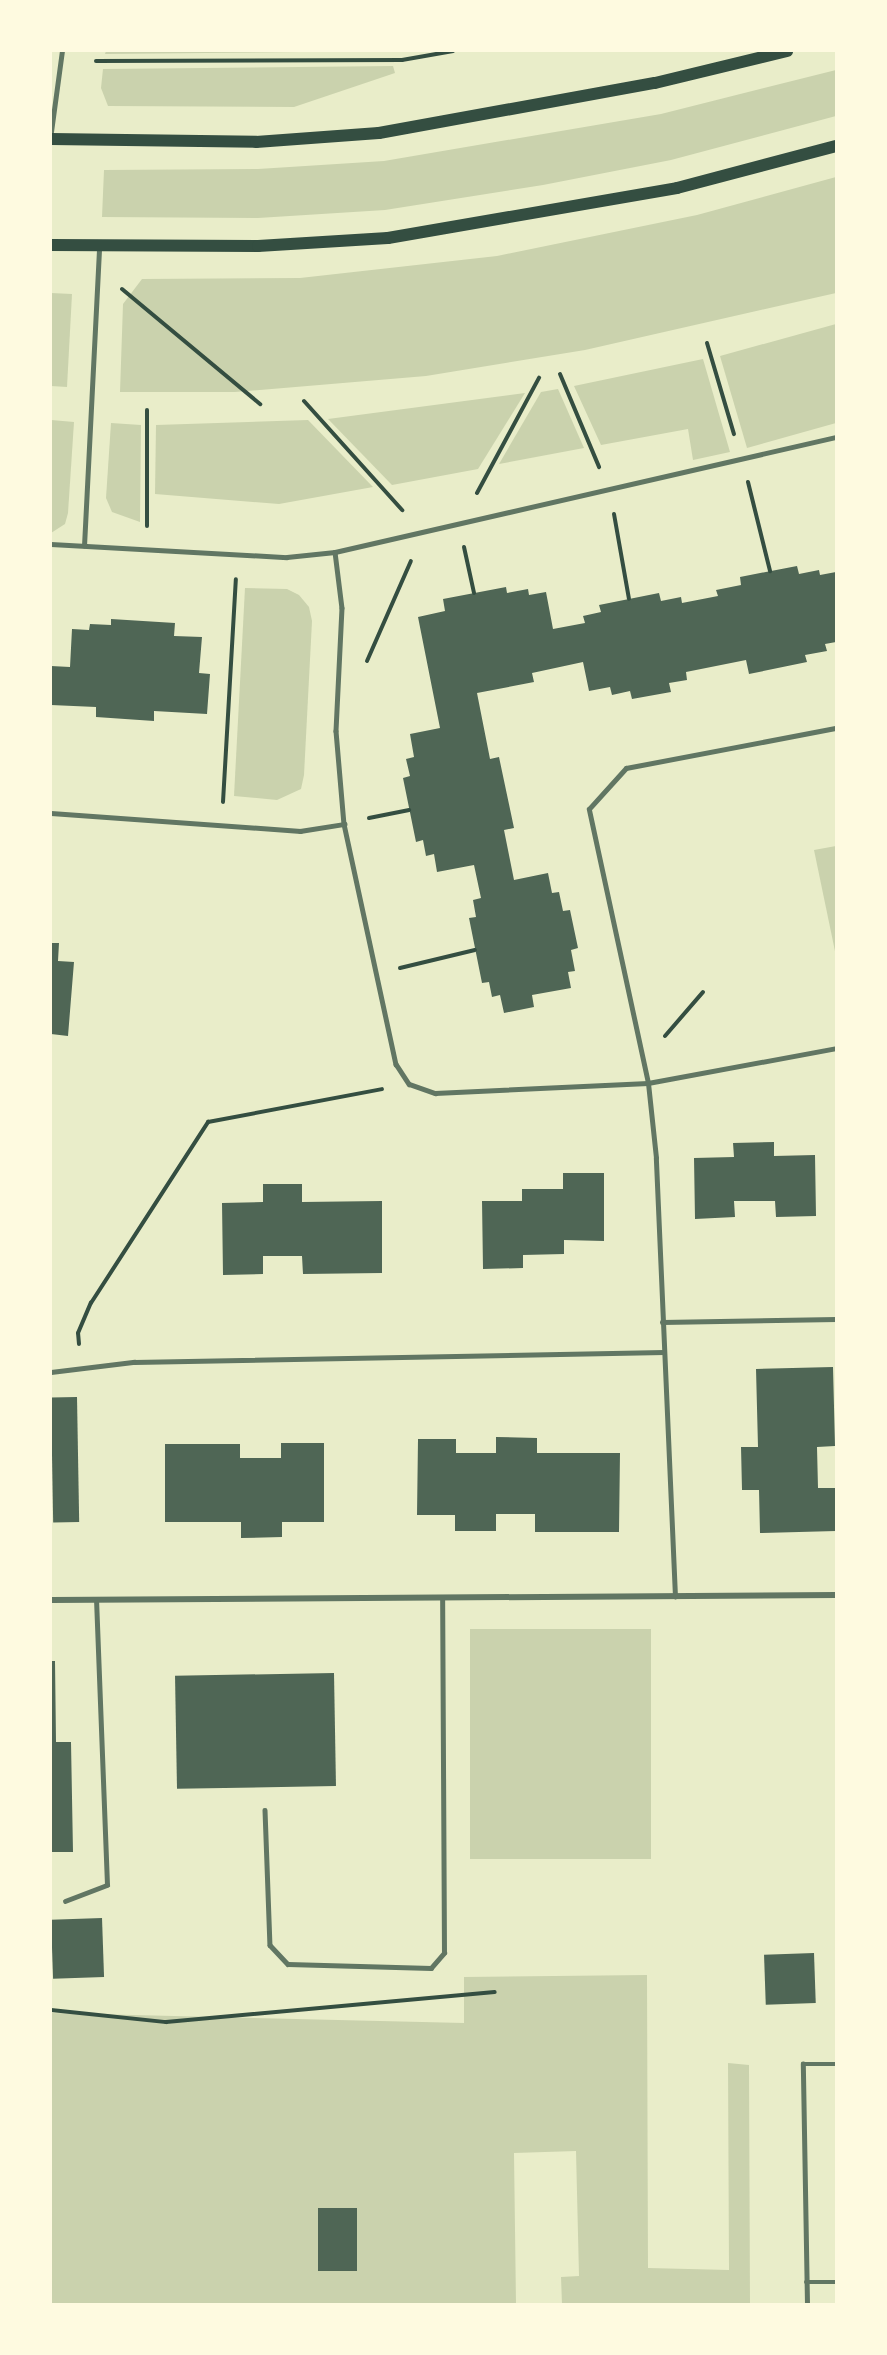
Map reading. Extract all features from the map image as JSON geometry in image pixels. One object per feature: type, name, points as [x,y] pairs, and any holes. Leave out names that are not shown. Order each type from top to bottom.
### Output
[{"type":"main road","points":[[51,139],[256,142],[379,133],[632,88],[787,51]]},
{"type":"main road","points":[[51,245],[258,246],[388,238],[677,188],[836,146]]},
{"type":"street","points":[[51,1600],[675,1598],[836,1595]]},
{"type":"lane","points":[[51,132],[62,51]]},
{"type":"lane","points":[[84,546],[99,246]]},
{"type":"lane","points":[[51,544],[286,557],[335,552],[459,526],[836,437]]},
{"type":"lane","points":[[335,552],[342,608],[336,731],[344,824],[396,1064],[409,1084],[435,1093],[648,1083],[836,1048]]},
{"type":"lane","points":[[675,1598],[656,1158],[648,1083],[589,809],[626,768],[836,728]]},
{"type":"lane","points":[[51,813],[300,831],[344,824]]},
{"type":"lane","points":[[663,1322],[836,1318]]},
{"type":"lane","points":[[51,1372],[134,1362],[664,1352]]},
{"type":"lane","points":[[265,1810],[270,1945],[288,1964],[431,1968],[444,1953],[442,1599]]},
{"type":"lane","points":[[65,1901],[107,1885],[96,1600]]},
{"type":"lane","points":[[807,2304],[803,2064],[836,2064]]},
{"type":"lane","points":[[806,2282],[836,2282]]},
{"type":"path","points":[[96,61],[402,60],[453,51]]},
{"type":"path","points":[[97,287],[125,290],[260,404]]},
{"type":"path","points":[[707,343],[742,461],[770,571]]},
{"type":"path","points":[[560,374],[609,491],[629,598]]},
{"type":"path","points":[[474,593],[459,526],[539,378]]},
{"type":"path","points":[[304,401],[423,534],[365,665]]},
{"type":"path","points":[[147,410],[147,548]]},
{"type":"path","points":[[222,825],[238,554]]},
{"type":"path","points":[[344,824],[409,810]]},
{"type":"path","points":[[377,973],[475,950]]},
{"type":"path","points":[[643,1062],[703,992]]},
{"type":"path","points":[[80,1368],[78,1332],[91,1304],[208,1122],[409,1084]]},
{"type":"path","points":[[51,2010],[166,2022],[495,1992]]},
{"type":"green space","points":[[106,51],[392,51],[105,54]]},
{"type":"green space","points":[[393,66],[395,73],[294,107],[108,106],[101,88],[103,69]]},
{"type":"green space","points":[[836,70],[836,116],[671,160],[543,185],[385,210],[258,218],[102,217],[104,170],[258,169],[384,161],[661,114]]},
{"type":"green space","points":[[836,177],[836,293],[585,350],[426,376],[235,392],[120,392],[123,304],[142,279],[300,278],[497,256],[697,215]]},
{"type":"green space","points":[[51,293],[72,294],[67,387],[51,386]]},
{"type":"green space","points":[[836,324],[836,423],[747,448],[720,356]]},
{"type":"green space","points":[[703,359],[730,452],[693,460],[688,429],[601,445],[574,386]]},
{"type":"green space","points":[[558,389],[584,448],[499,464],[541,392]]},
{"type":"green space","points":[[525,393],[478,469],[392,485],[328,419]]},
{"type":"green space","points":[[51,420],[74,422],[68,513],[65,524],[51,533]]},
{"type":"green space","points":[[308,420],[373,487],[279,504],[155,494],[156,425]]},
{"type":"green space","points":[[111,423],[141,425],[140,522],[112,512],[106,498]]},
{"type":"green space","points":[[245,588],[287,589],[299,595],[309,607],[312,621],[304,775],[301,789],[277,800],[234,796]]},
{"type":"green space","points":[[836,846],[836,956],[814,850]]},
{"type":"green space","points":[[470,1629],[651,1629],[651,1859],[470,1859]]},
{"type":"green space","points":[[647,1975],[648,2268],[729,2270],[728,2063],[749,2065],[750,2304],[562,2304],[561,2277],[579,2276],[576,2151],[514,2153],[516,2304],[51,2304],[51,2013],[464,2023],[464,1977]]},
{"type":"building","points":[[797,566],[799,574],[819,570],[820,575],[836,572],[836,642],[825,644],[827,651],[805,655],[807,662],[749,674],[746,660],[686,672],[687,680],[669,683],[671,692],[632,699],[630,691],[612,695],[610,687],[589,691],[583,662],[532,673],[534,682],[477,693],[490,759],[499,757],[514,828],[504,830],[514,880],[548,873],[552,893],[559,892],[563,911],[570,910],[578,948],[571,950],[575,971],[568,972],[571,988],[532,995],[534,1007],[504,1013],[500,995],[492,997],[489,982],[482,983],[469,918],[476,917],[473,900],[481,898],[474,865],[437,872],[434,854],[426,856],[423,840],[416,842],[403,778],[410,776],[406,759],[414,757],[410,734],[440,728],[418,617],[445,611],[443,599],[506,587],[507,593],[528,589],[529,595],[546,592],[553,629],[585,623],[583,616],[601,612],[599,605],[659,593],[661,601],[681,597],[682,603],[718,596],[716,590],[741,585],[740,577]]},
{"type":"building","points":[[111,619],[175,623],[174,636],[202,637],[199,673],[210,674],[207,714],[154,711],[154,721],[96,717],[96,707],[51,705],[51,666],[70,667],[72,629],[89,630],[90,624],[111,625]]},
{"type":"building","points":[[51,943],[59,943],[58,961],[74,962],[68,1036],[51,1034]]},
{"type":"building","points":[[774,1142],[774,1156],[815,1155],[816,1216],[776,1217],[775,1201],[734,1201],[735,1217],[695,1219],[694,1158],[734,1157],[733,1143]]},
{"type":"building","points":[[563,1173],[604,1173],[604,1241],[564,1240],[564,1254],[523,1255],[523,1268],[483,1269],[482,1201],[522,1201],[522,1189],[563,1189]]},
{"type":"building","points":[[263,1184],[302,1184],[302,1202],[382,1201],[382,1273],[303,1274],[302,1256],[263,1256],[263,1274],[223,1275],[222,1203],[263,1202]]},
{"type":"building","points":[[833,1367],[835,1446],[817,1447],[818,1488],[836,1488],[836,1531],[760,1533],[759,1490],[742,1490],[741,1447],[758,1447],[756,1369]]},
{"type":"building","points":[[51,1397],[77,1397],[79,1522],[53,1522]]},
{"type":"building","points":[[496,1437],[537,1438],[537,1453],[620,1453],[619,1532],[535,1532],[535,1514],[496,1514],[496,1531],[455,1531],[455,1515],[417,1515],[418,1439],[456,1439],[456,1453],[496,1453]]},
{"type":"building","points":[[281,1443],[324,1443],[324,1522],[282,1522],[282,1537],[241,1538],[241,1522],[165,1522],[165,1444],[240,1444],[240,1458],[281,1458]]},
{"type":"building","points":[[51,1661],[55,1661],[56,1742],[71,1742],[73,1852],[51,1852]]},
{"type":"building","points":[[334,1673],[336,1786],[177,1789],[175,1676]]},
{"type":"building","points":[[102,1918],[104,1977],[53,1979],[51,1920]]},
{"type":"building","points":[[814,1953],[816,2003],[766,2005],[764,1955]]},
{"type":"building","points":[[318,2208],[357,2208],[357,2271],[318,2271]]}]
